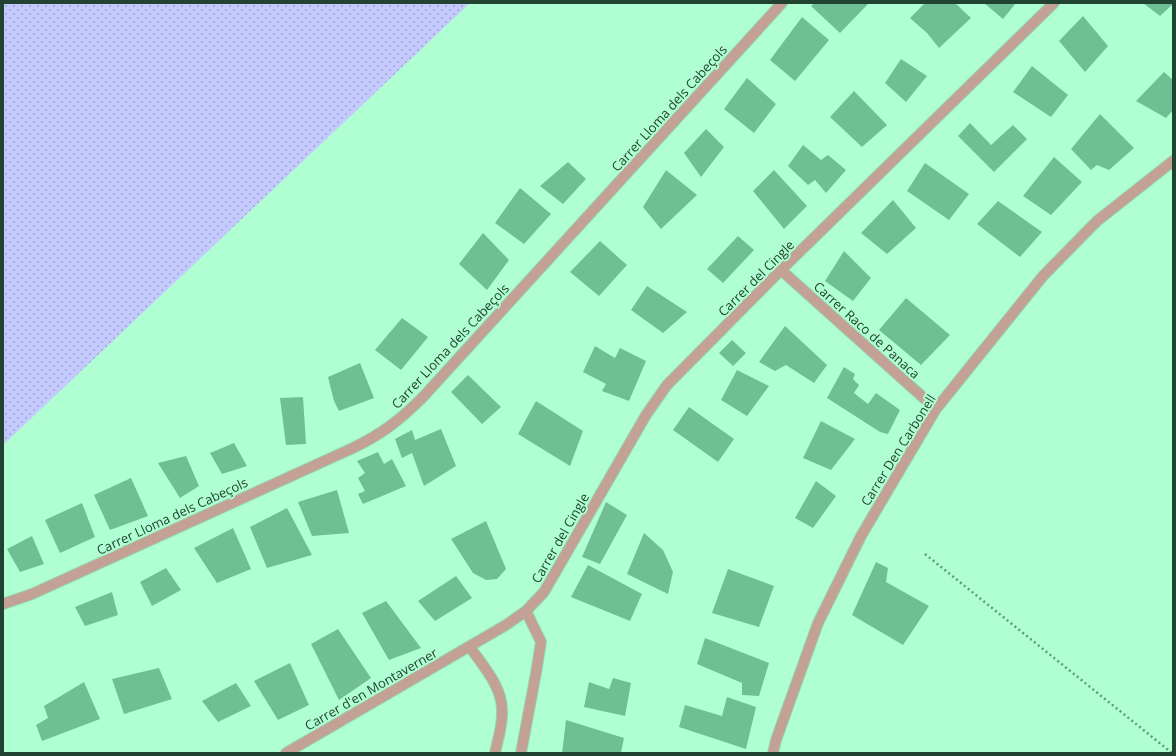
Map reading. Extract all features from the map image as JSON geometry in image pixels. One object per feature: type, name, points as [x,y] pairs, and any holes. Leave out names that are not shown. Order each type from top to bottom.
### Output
[{"type":"street","name":"Carrer Lloma dels Cabeçols","points":[[3,604],[32,594],[338,454],[374,437],[393,425],[423,397],[782,3]]},
{"type":"street","name":"Carrer del Cingle","points":[[470,647],[506,626],[526,611],[544,592],[646,415],[667,385],[1054,3]]},
{"type":"street","name":"Carrer Den Carbonell","points":[[773,753],[776,740],[818,623],[860,536],[936,409],[1043,276],[1097,221],[1173,161]]},
{"type":"street","name":"Carrer Raco de Panaca","points":[[782,270],[936,409]]},
{"type":"street","points":[[521,753],[541,642],[526,611]]},
{"type":"street","points":[[470,647],[495,684],[502,701],[502,717],[495,753]]},
{"type":"street","name":"Carrer d'en Montaverner","points":[[286,753],[470,647]]},
{"type":"path","points":[[925,554],[1172,753]]},
{"type":"shaded area","points":[[3,3],[470,3],[3,445]]},
{"type":"building","points":[[815,3],[869,3],[840,33],[811,6]]},
{"type":"building","points":[[925,3],[955,3],[971,18],[939,48],[927,33],[910,18]]},
{"type":"building","points":[[984,3],[1016,3],[1003,19]]},
{"type":"building","points":[[1143,3],[1173,3],[1173,4],[1160,16]]},
{"type":"building","points":[[1083,16],[1108,46],[1085,72],[1059,41]]},
{"type":"building","points":[[802,17],[829,40],[795,81],[770,60]]},
{"type":"building","points":[[901,59],[927,76],[906,102],[885,83]]},
{"type":"building","points":[[1032,66],[1068,95],[1051,117],[1013,92]]},
{"type":"building","points":[[1164,72],[1173,80],[1173,110],[1166,118],[1136,101]]},
{"type":"building","points":[[747,78],[776,104],[754,133],[724,109]]},
{"type":"building","points":[[854,91],[887,125],[862,147],[830,117]]},
{"type":"building","points":[[1100,114],[1134,148],[1109,170],[1097,165],[1091,170],[1071,149]]},
{"type":"building","points":[[970,123],[991,145],[1013,125],[1027,139],[994,172],[958,136]]},
{"type":"building","points":[[706,129],[724,147],[701,177],[684,153]]},
{"type":"building","points":[[803,145],[821,160],[828,155],[846,170],[826,193],[815,180],[808,185],[788,166]]},
{"type":"building","points":[[1054,157],[1082,182],[1051,215],[1023,196]]},
{"type":"building","points":[[568,162],[586,179],[563,204],[540,186]]},
{"type":"building","points":[[925,163],[969,194],[949,220],[907,191]]},
{"type":"building","points":[[666,170],[697,195],[661,229],[643,207]]},
{"type":"building","points":[[774,170],[807,206],[784,229],[753,191]]},
{"type":"building","points":[[520,188],[551,214],[524,244],[495,223]]},
{"type":"building","points":[[893,200],[916,228],[887,254],[861,233]]},
{"type":"building","points":[[998,201],[1042,232],[1020,257],[977,224]]},
{"type":"building","points":[[483,233],[509,260],[487,290],[459,264]]},
{"type":"building","points":[[738,236],[754,250],[723,283],[707,269]]},
{"type":"building","points":[[600,241],[627,265],[599,296],[570,272]]},
{"type":"building","points":[[844,251],[871,278],[853,301],[825,281]]},
{"type":"building","points":[[647,286],[687,312],[663,333],[631,310]]},
{"type":"building","points":[[906,298],[950,335],[921,365],[879,330]]},
{"type":"building","points":[[402,318],[428,337],[401,370],[375,350]]},
{"type":"building","points":[[785,326],[827,365],[814,383],[786,365],[775,371],[759,362]]},
{"type":"building","points":[[732,340],[746,353],[733,366],[719,353]]},
{"type":"building","points":[[595,346],[615,358],[620,348],[646,361],[629,401],[602,391],[606,384],[583,372]]},
{"type":"building","points":[[360,363],[374,398],[339,411],[334,401],[328,377]]},
{"type":"building","points":[[844,367],[855,374],[853,379],[859,385],[854,393],[868,404],[876,393],[900,410],[888,434],[880,432],[827,398]]},
{"type":"building","points":[[737,370],[769,386],[747,416],[721,400]]},
{"type":"building","points":[[468,375],[501,407],[482,424],[451,392]]},
{"type":"building","points":[[303,397],[306,444],[286,445],[280,398]]},
{"type":"building","points":[[536,401],[583,431],[570,466],[518,434]]},
{"type":"building","points":[[689,407],[734,439],[718,462],[673,430]]},
{"type":"building","points":[[821,421],[855,439],[831,470],[803,458]]},
{"type":"building","points":[[441,429],[456,466],[424,486],[412,453],[402,458],[395,439],[412,430],[415,440]]},
{"type":"building","points":[[234,443],[247,466],[222,474],[210,453]]},
{"type":"building","points":[[378,452],[384,464],[392,459],[406,486],[363,504],[358,494],[365,491],[358,478],[365,473],[357,461]]},
{"type":"building","points":[[186,456],[199,486],[180,498],[158,463]]},
{"type":"building","points":[[131,478],[148,516],[110,530],[94,495]]},
{"type":"building","points":[[816,481],[836,496],[813,528],[795,518]]},
{"type":"building","points":[[337,490],[349,533],[312,536],[298,502]]},
{"type":"building","points":[[606,502],[627,515],[600,564],[582,557]]},
{"type":"building","points":[[82,503],[95,537],[60,553],[45,520]]},
{"type":"building","points":[[287,508],[312,555],[267,568],[250,527]]},
{"type":"building","points":[[486,521],[506,569],[497,579],[486,580],[473,573],[451,539]]},
{"type":"building","points":[[233,528],[251,569],[217,583],[194,548]]},
{"type":"building","points":[[644,533],[663,550],[673,572],[668,594],[627,574]]},
{"type":"building","points":[[32,536],[44,564],[20,572],[7,549]]},
{"type":"building","points":[[876,562],[888,568],[886,582],[929,606],[903,645],[852,615]]},
{"type":"building","points":[[588,565],[642,594],[630,621],[571,597]]},
{"type":"building","points":[[166,568],[181,590],[152,606],[140,582]]},
{"type":"building","points":[[728,569],[774,586],[759,627],[712,613]]},
{"type":"building","points":[[456,576],[472,598],[435,621],[418,601]]},
{"type":"building","points":[[112,592],[118,615],[85,626],[75,607]]},
{"type":"building","points":[[386,601],[421,648],[389,660],[362,613]]},
{"type":"building","points":[[338,629],[371,678],[339,700],[311,644]]},
{"type":"building","points":[[705,638],[769,663],[759,696],[742,695],[742,683],[697,664]]},
{"type":"building","points":[[290,663],[309,705],[278,720],[254,681]]},
{"type":"building","points":[[159,668],[172,699],[124,714],[112,679]]},
{"type":"building","points":[[613,678],[631,683],[625,716],[584,707],[589,682],[609,689]]},
{"type":"building","points":[[84,682],[100,719],[42,741],[36,725],[48,718],[44,706]]},
{"type":"building","points":[[236,683],[251,706],[218,722],[202,701]]},
{"type":"building","points":[[727,697],[756,707],[746,749],[679,727],[685,705],[722,716]]},
{"type":"building","points":[[566,720],[624,738],[621,753],[562,753]]}]
